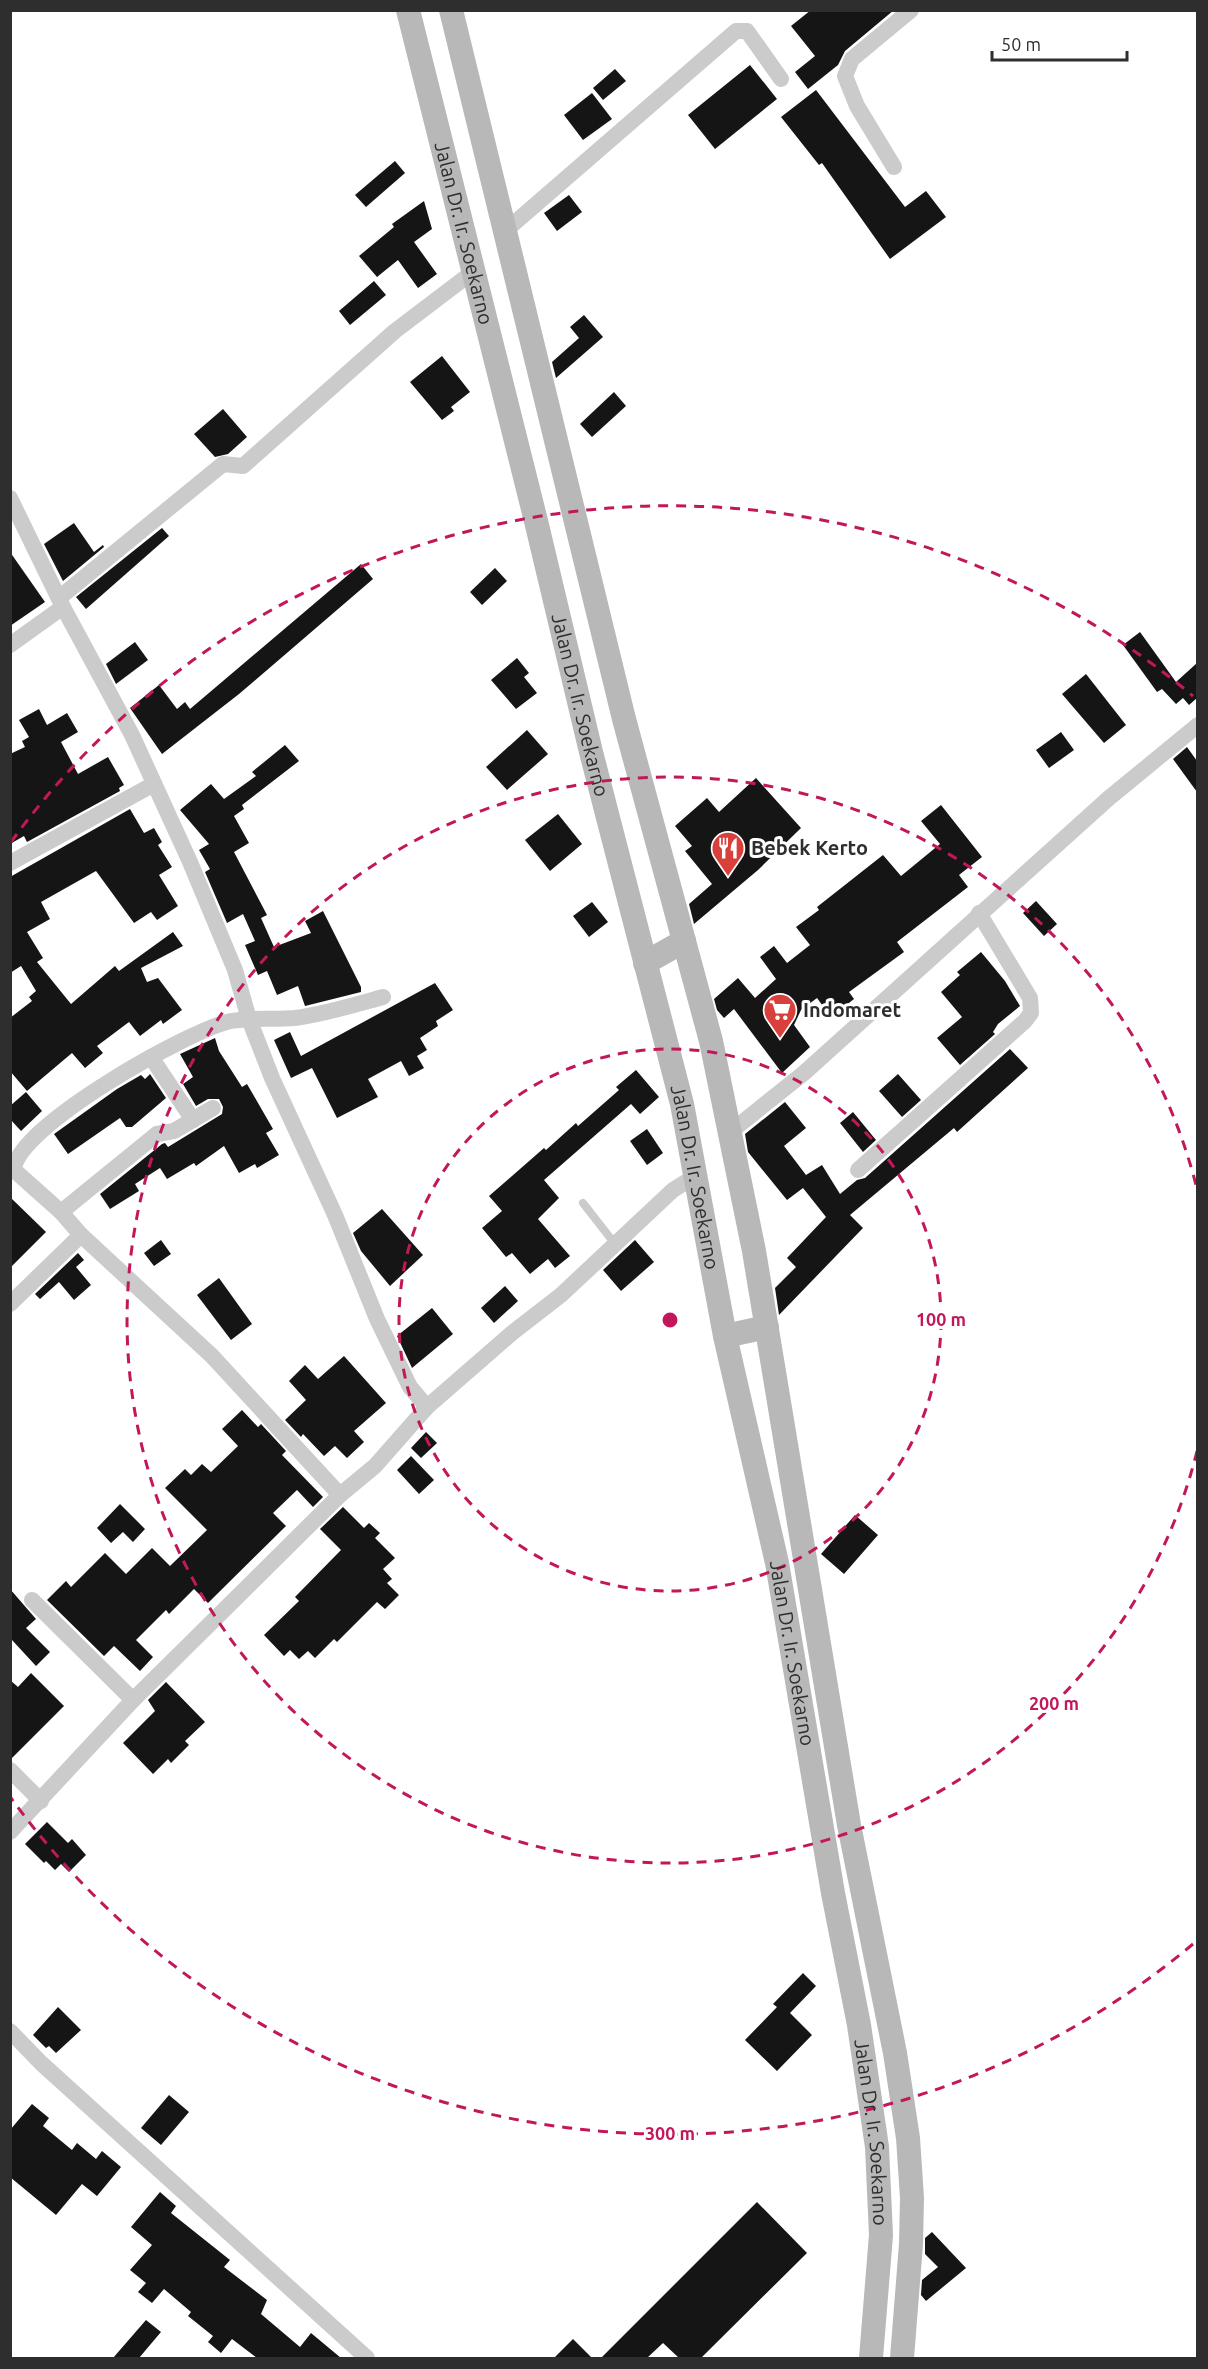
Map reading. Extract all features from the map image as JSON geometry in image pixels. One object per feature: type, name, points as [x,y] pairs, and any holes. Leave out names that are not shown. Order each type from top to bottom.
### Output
[{"type":"main road","name":"Jalan Dr. Ir. Soekarno","points":[[408,10],[682,1104],[725,1336],[777,1563],[867,2080],[881,2186],[881,2235],[872,2358]]},
{"type":"main road","name":"Jalan Dr. Ir. Soekarno","points":[[451,10],[510,227],[624,719],[711,1041],[767,1327],[849,1825],[895,2053],[908,2138],[911,2232],[902,2358]]},
{"type":"main road","points":[[645,963],[684,941]]},
{"type":"main road","points":[[725,1336],[767,1327]]},
{"type":"street","points":[[894,167],[857,106],[845,76],[852,59],[911,10]]},
{"type":"street","points":[[510,227],[736,31],[747,31],[781,79]]},
{"type":"street","points":[[10,645],[223,464],[243,466],[395,331],[474,271]]},
{"type":"street","points":[[10,498],[61,602],[132,735],[190,862],[235,970],[249,1019],[272,1078],[335,1215],[377,1319],[410,1387],[427,1407]]},
{"type":"street","points":[[729,1133],[804,1073],[1109,798],[1192,730]]},
{"type":"street","points":[[10,862],[154,784]]},
{"type":"street","points":[[858,1170],[1025,1021],[1030,1013],[1030,998],[979,913]]},
{"type":"street","points":[[340,1495],[212,1356],[81,1235],[61,1212],[12,1169],[23,1149],[63,1113],[138,1062],[195,1034],[230,1021],[273,1020],[323,1013],[383,997]]},
{"type":"street","points":[[151,1057],[193,1120]]},
{"type":"street","points":[[61,1212],[157,1134],[174,1131],[213,1108]]},
{"type":"street","points":[[10,1832],[133,1700],[340,1495],[375,1466],[427,1407],[512,1333],[561,1295],[673,1190],[696,1175]]},
{"type":"street","points":[[10,1304],[81,1235]]},
{"type":"street","points":[[32,1600],[133,1700]]},
{"type":"street","points":[[10,1770],[41,1801]]},
{"type":"street","points":[[10,2031],[41,2063],[367,2358]]},
{"type":"lane","points":[[583,1203],[615,1244]]},
{"type":"building","points":[[811,10],[894,10],[845,51],[838,65],[808,89],[795,72],[815,56],[791,26]]},
{"type":"building","points":[[750,65],[777,99],[715,149],[688,115]]},
{"type":"building","points":[[615,69],[626,81],[603,100],[593,88]]},
{"type":"building","points":[[816,90],[905,207],[926,191],[946,217],[890,259],[822,163],[819,165],[781,117]]},
{"type":"building","points":[[592,93],[612,119],[583,140],[564,115]]},
{"type":"building","points":[[395,161],[405,173],[366,207],[355,195]]},
{"type":"building","points":[[569,195],[582,212],[557,231],[544,213]]},
{"type":"building","points":[[424,201],[432,229],[414,242],[437,274],[418,288],[398,260],[377,277],[359,256],[394,227],[392,224]]},
{"type":"building","points":[[374,281],[386,295],[350,325],[339,311]]},
{"type":"building","points":[[584,315],[603,337],[556,378],[552,362],[579,338],[570,327]]},
{"type":"building","points":[[442,356],[470,392],[451,407],[454,411],[442,420],[410,382]]},
{"type":"building","points":[[614,392],[626,406],[592,437],[580,424]]},
{"type":"building","points":[[223,409],[247,437],[228,454],[215,457],[194,434]]},
{"type":"building","points":[[74,523],[94,552],[103,545],[104,547],[63,581],[44,544]]},
{"type":"building","points":[[162,528],[169,536],[86,609],[76,597]]},
{"type":"building","points":[[10,552],[45,602],[10,626]]},
{"type":"building","points":[[361,564],[373,579],[239,694],[162,754],[130,708],[159,685],[177,709],[185,702],[190,709]]},
{"type":"building","points":[[495,568],[507,581],[482,605],[470,592]]},
{"type":"building","points":[[1140,632],[1176,682],[1197,663],[1197,698],[1189,705],[1183,698],[1176,704],[1162,689],[1157,692],[1123,645]]},
{"type":"building","points":[[135,642],[148,660],[116,684],[106,664]]},
{"type":"building","points":[[517,658],[529,673],[524,677],[537,693],[516,709],[491,680]]},
{"type":"building","points":[[1086,674],[1126,725],[1104,743],[1062,694]]},
{"type":"building","points":[[39,709],[47,725],[67,713],[78,732],[61,742],[78,774],[108,757],[124,785],[119,788],[120,791],[27,842],[24,836],[10,844],[10,754],[25,747],[22,741],[29,737],[19,720]]},
{"type":"building","points":[[527,730],[548,754],[507,790],[486,767]]},
{"type":"building","points":[[1061,732],[1074,750],[1049,768],[1036,750]]},
{"type":"building","points":[[285,745],[299,761],[242,805],[244,809],[234,816],[249,843],[234,852],[267,915],[261,918],[274,947],[311,933],[305,921],[323,911],[361,987],[361,992],[305,1006],[298,986],[277,995],[267,971],[258,975],[245,945],[255,941],[243,914],[227,923],[205,872],[210,869],[199,850],[209,844],[180,810],[211,784],[224,799],[256,776],[252,772]]},
{"type":"building","points":[[1187,747],[1197,761],[1197,792],[1173,759]]},
{"type":"building","points":[[756,778],[801,828],[758,870],[694,924],[689,904],[712,884],[685,851],[692,846],[675,826],[707,798],[719,812]]},
{"type":"building","points":[[941,805],[982,857],[959,875],[968,887],[897,942],[904,952],[849,992],[854,999],[831,1017],[817,998],[801,1010],[794,1025],[810,1047],[782,1073],[734,1009],[724,1018],[717,1010],[714,999],[738,978],[755,998],[776,979],[760,957],[774,946],[787,963],[810,945],[796,927],[819,910],[817,907],[883,855],[901,876],[940,844],[921,821]]},
{"type":"building","points":[[130,809],[144,833],[154,828],[162,842],[158,845],[172,867],[159,875],[178,906],[157,920],[151,912],[134,923],[96,871],[41,902],[50,919],[27,932],[43,958],[37,962],[71,1004],[115,966],[119,971],[173,932],[183,946],[141,968],[147,982],[158,978],[182,1010],[163,1024],[161,1020],[140,1036],[129,1022],[97,1046],[103,1053],[85,1068],[72,1053],[27,1091],[10,1071],[10,1018],[32,1001],[29,997],[36,991],[21,966],[10,973],[10,877]]},
{"type":"building","points":[[558,814],[582,844],[550,871],[525,840]]},
{"type":"building","points":[[1036,901],[1057,924],[1044,936],[1023,913]]},
{"type":"building","points":[[592,902],[608,922],[589,937],[573,916]]},
{"type":"building","points":[[981,952],[1005,981],[1020,1006],[998,1024],[993,1032],[995,1034],[960,1065],[937,1038],[962,1017],[941,992],[960,975],[957,972]]},
{"type":"building","points":[[435,983],[453,1010],[436,1021],[438,1026],[420,1038],[427,1050],[417,1056],[424,1068],[409,1076],[401,1061],[368,1079],[378,1097],[337,1118],[312,1068],[291,1078],[274,1040],[290,1032],[301,1056]]},
{"type":"building","points":[[215,1038],[219,1051],[242,1087],[247,1084],[273,1129],[266,1133],[279,1155],[257,1168],[255,1164],[239,1173],[224,1146],[196,1166],[194,1163],[167,1179],[160,1168],[135,1184],[139,1191],[110,1209],[100,1194],[162,1144],[165,1143],[168,1147],[222,1114],[223,1107],[219,1099],[208,1099],[196,1106],[183,1084],[193,1077],[180,1054]]},
{"type":"building","points":[[1010,1049],[1028,1068],[957,1132],[954,1128],[850,1215],[863,1228],[779,1315],[775,1288],[796,1267],[787,1258],[826,1217],[803,1188],[787,1200],[748,1152],[745,1134],[785,1102],[806,1128],[784,1146],[806,1175],[822,1165],[840,1194],[857,1180],[865,1178]]},
{"type":"building","points":[[636,1070],[659,1097],[640,1114],[631,1104],[544,1180],[559,1198],[538,1219],[570,1256],[555,1268],[548,1259],[530,1274],[512,1253],[506,1257],[482,1228],[502,1211],[489,1196],[544,1148],[546,1150],[576,1123],[578,1126],[619,1090],[616,1087]]},
{"type":"building","points":[[150,1074],[166,1098],[132,1127],[126,1127],[120,1118],[68,1154],[54,1134],[117,1089],[141,1075],[145,1079]]},
{"type":"building","points":[[898,1074],[921,1100],[902,1117],[879,1091]]},
{"type":"building","points":[[26,1092],[42,1111],[21,1131],[10,1119],[10,1106]]},
{"type":"building","points":[[853,1112],[876,1140],[863,1152],[840,1123]]},
{"type":"building","points":[[647,1129],[663,1153],[647,1165],[630,1141]]},
{"type":"building","points":[[10,1197],[46,1232],[10,1268]]},
{"type":"building","points":[[382,1209],[423,1255],[390,1286],[361,1251],[353,1233]]},
{"type":"building","points":[[161,1240],[171,1254],[154,1266],[144,1253]]},
{"type":"building","points":[[635,1240],[654,1262],[621,1291],[603,1270]]},
{"type":"building","points":[[78,1253],[84,1260],[76,1267],[91,1285],[74,1300],[59,1282],[40,1299],[35,1294]]},
{"type":"building","points":[[219,1278],[252,1324],[231,1340],[197,1295]]},
{"type":"building","points":[[505,1286],[518,1301],[494,1323],[481,1308]]},
{"type":"building","points":[[432,1308],[453,1334],[412,1368],[397,1336]]},
{"type":"building","points":[[344,1356],[386,1403],[354,1431],[364,1442],[347,1458],[335,1446],[324,1456],[303,1434],[301,1437],[285,1420],[306,1400],[289,1381],[305,1365],[318,1379]]},
{"type":"building","points":[[242,1410],[258,1427],[261,1424],[286,1451],[282,1455],[323,1497],[313,1507],[297,1490],[273,1513],[286,1526],[208,1603],[194,1589],[169,1614],[166,1610],[136,1640],[153,1657],[140,1671],[114,1646],[104,1656],[47,1600],[66,1581],[71,1587],[105,1553],[126,1574],[152,1548],[170,1566],[207,1530],[165,1488],[185,1469],[191,1475],[202,1464],[211,1472],[238,1446],[222,1429]]},
{"type":"building","points":[[426,1432],[437,1443],[421,1458],[411,1448]]},
{"type":"building","points":[[411,1456],[434,1480],[419,1494],[397,1470]]},
{"type":"building","points":[[120,1504],[145,1529],[133,1542],[123,1532],[111,1543],[97,1528]]},
{"type":"building","points":[[343,1507],[364,1528],[369,1523],[380,1533],[375,1538],[395,1558],[383,1569],[392,1579],[387,1583],[399,1595],[385,1609],[377,1602],[337,1642],[334,1639],[315,1658],[308,1651],[299,1659],[290,1650],[284,1656],[264,1635],[299,1601],[295,1597],[341,1550],[320,1529]]},
{"type":"building","points":[[855,1515],[878,1535],[844,1574],[821,1554]]},
{"type":"building","points":[[10,1589],[36,1619],[26,1628],[50,1652],[36,1666],[12,1640],[10,1642]]},
{"type":"building","points":[[31,1673],[64,1706],[10,1760],[10,1680],[18,1687]]},
{"type":"building","points":[[166,1682],[205,1722],[185,1741],[189,1745],[171,1763],[168,1759],[153,1774],[123,1743],[155,1711],[148,1700]]},
{"type":"building","points":[[47,1822],[68,1843],[72,1839],[86,1855],[69,1872],[61,1864],[55,1870],[46,1861],[44,1863],[25,1844]]},
{"type":"building","points":[[803,1973],[816,1986],[790,2013],[812,2035],[777,2071],[745,2040],[777,2007],[773,2004]]},
{"type":"building","points":[[58,2007],[81,2030],[56,2053],[49,2046],[46,2048],[33,2035]]},
{"type":"building","points":[[169,2095],[189,2112],[161,2145],[141,2128]]},
{"type":"building","points":[[32,2104],[49,2118],[43,2126],[72,2150],[77,2143],[96,2159],[102,2151],[121,2167],[97,2196],[82,2184],[56,2215],[10,2177],[10,2130]]},
{"type":"building","points":[[160,2192],[176,2206],[171,2213],[230,2260],[224,2267],[267,2300],[261,2314],[300,2347],[311,2333],[341,2358],[257,2358],[232,2339],[221,2353],[208,2342],[213,2336],[188,2316],[191,2312],[164,2289],[152,2303],[138,2292],[146,2283],[130,2270],[152,2245],[131,2227]]},
{"type":"building","points":[[757,2202],[807,2253],[701,2358],[679,2358],[663,2343],[647,2358],[601,2358]]},
{"type":"building","points":[[932,2232],[966,2268],[926,2301],[921,2295],[922,2280],[938,2267],[925,2254],[925,2238]]},
{"type":"building","points":[[146,2320],[161,2332],[139,2358],[113,2358]]},
{"type":"building","points":[[573,2339],[592,2358],[554,2358]]},
{"type":"place","name":"Bebek Kerto","points":[[728,877]]},
{"type":"place","name":"Indomaret","points":[[780,1039]]}]
